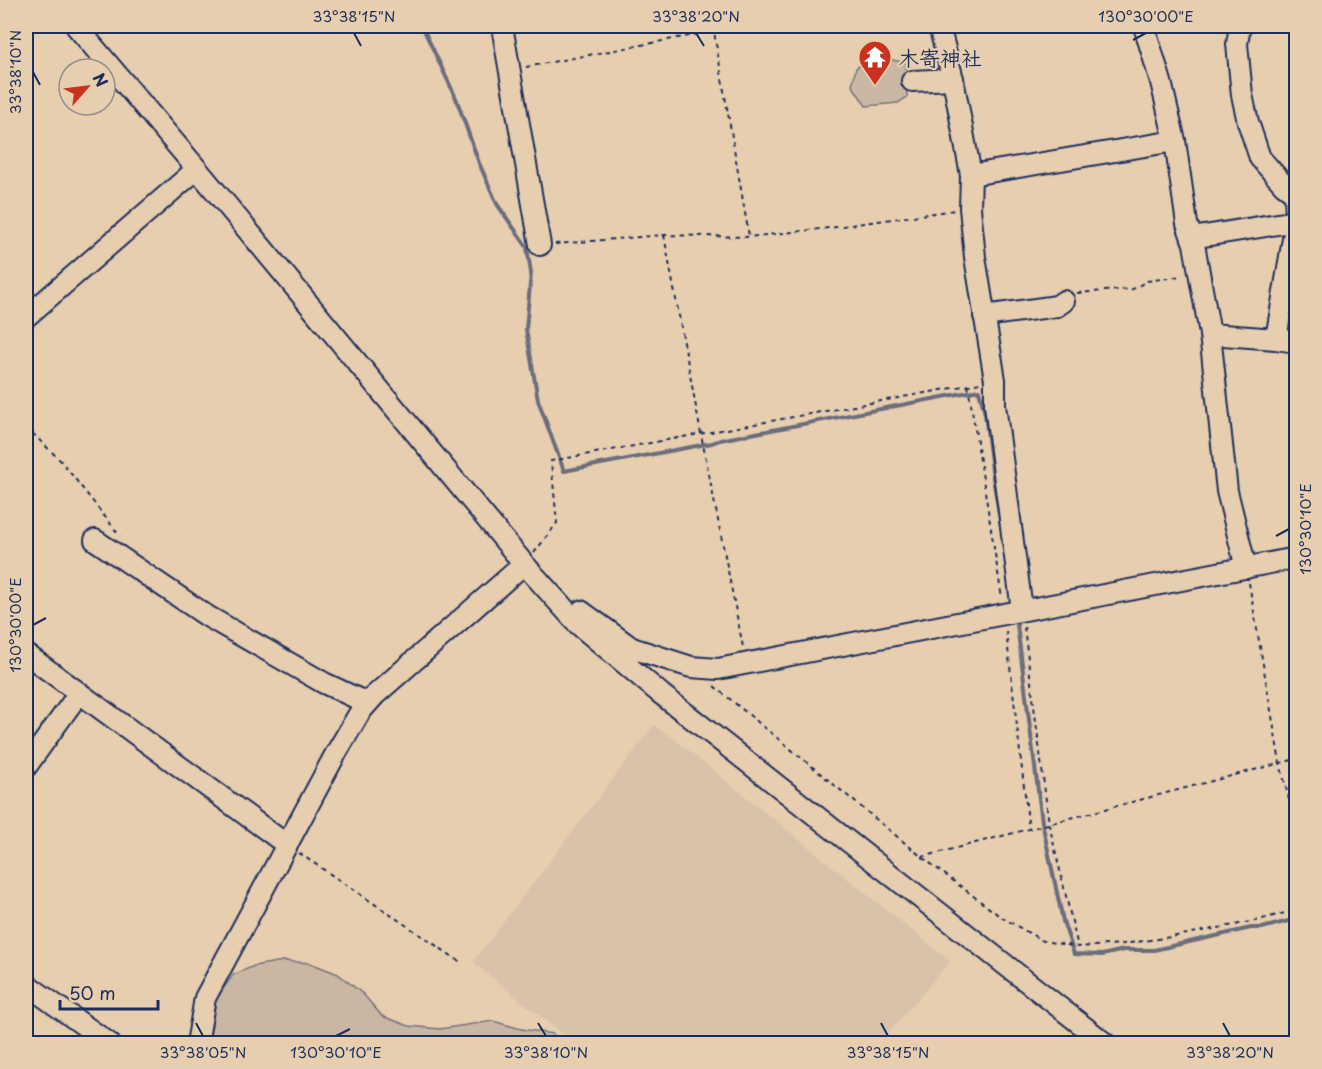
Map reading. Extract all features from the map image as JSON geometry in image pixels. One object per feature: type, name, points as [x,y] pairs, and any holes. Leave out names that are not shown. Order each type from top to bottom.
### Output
[{"type":"street","points":[[76,26],[524,564],[578,624],[661,694],[1107,1044]]},
{"type":"street","points":[[502,26],[540,246]]},
{"type":"street","points":[[939,26],[953,79],[971,175],[970,208],[975,257],[995,380],[996,405],[1022,610]]},
{"type":"street","points":[[1144,26],[1161,82],[1174,141],[1187,224],[1199,271],[1210,334],[1227,491],[1246,568]]},
{"type":"street","points":[[1240,26],[1237,44],[1242,95],[1248,122],[1260,158],[1284,185],[1295,193],[1296,220],[1276,339]]},
{"type":"street","points":[[912,81],[953,79]]},
{"type":"street","points":[[971,175],[1174,141]]},
{"type":"street","points":[[26,317],[197,169]]},
{"type":"street","points":[[1192,238],[1296,220]]},
{"type":"street","points":[[984,316],[1057,306],[1064,301]]},
{"type":"street","points":[[1210,334],[1296,342]]},
{"type":"street","points":[[96,540],[207,616],[324,683],[367,703]]},
{"type":"street","points":[[554,596],[561,592],[585,615],[632,648],[691,667],[718,669],[1296,558]]},
{"type":"street","points":[[197,1044],[206,998],[360,712],[375,695],[524,564]]},
{"type":"street","points":[[26,654],[287,845]]},
{"type":"street","points":[[26,767],[79,693]]},
{"type":"street","points":[[26,984],[110,1044]]},
{"type":"path","points":[[713,26],[749,237]]},
{"type":"path","points":[[509,70],[741,26]]},
{"type":"path","points":[[540,246],[664,235],[749,237],[970,208]]},
{"type":"path","points":[[664,235],[700,434],[746,664]]},
{"type":"path","points":[[1064,301],[1078,292],[1133,289],[1147,282],[1199,271]]},
{"type":"path","points":[[524,564],[557,523],[550,461],[995,380]]},
{"type":"path","points":[[26,427],[61,461],[120,536]]},
{"type":"path","points":[[1246,568],[1280,763],[1296,828]]},
{"type":"path","points":[[1022,610],[1049,825],[1078,948]]},
{"type":"path","points":[[691,667],[922,857],[1001,917],[1043,941],[1078,948],[1171,938],[1296,910]]},
{"type":"path","points":[[922,857],[1296,759]]},
{"type":"path","points":[[287,845],[462,963]]},
{"type":"shaded area","points":[[875,56],[906,63],[907,97],[898,103],[866,106],[852,85],[856,68]]},
{"type":"shaded area","points":[[654,725],[950,961],[880,1043],[572,1043],[473,962]]},
{"type":"shaded area","points":[[283,961],[310,963],[338,974],[363,994],[382,1016],[409,1026],[440,1029],[493,1021],[521,1029],[553,1034],[562,1043],[209,1044],[215,1000],[233,975],[254,966]]},
{"type":"waterway","points":[[422,26],[456,98],[479,163],[497,204],[527,247],[531,273],[526,329],[538,400],[564,471],[979,390],[985,414],[1003,536]]},
{"type":"waterway","points":[[1016,617],[1042,822],[1063,921],[1074,954],[1102,955],[1124,950],[1154,950],[1296,919]]},
{"type":"place","name":"木寄神社","points":[[875,86]]}]
